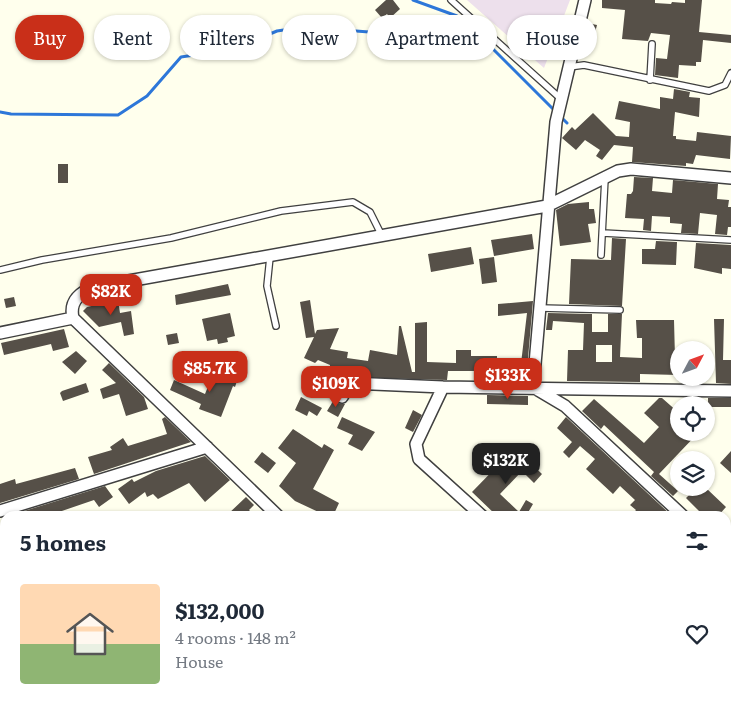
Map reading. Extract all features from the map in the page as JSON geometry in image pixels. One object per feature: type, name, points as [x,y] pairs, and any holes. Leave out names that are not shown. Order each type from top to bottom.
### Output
[{"type":"street","points":[[533,387],[547,206],[556,122],[585,0]]},
{"type":"street","points":[[273,511],[73,318],[73,307],[76,298],[90,289],[547,206],[605,175],[631,170],[731,178]]},
{"type":"street","points":[[0,332],[73,318]]},
{"type":"street","points":[[342,396],[350,383],[443,387],[731,391]]},
{"type":"street","points":[[443,387],[416,444],[419,459],[476,511]]},
{"type":"street","points":[[533,387],[565,406],[678,511]]},
{"type":"street","points":[[0,511],[207,448]]},
{"type":"lane","points":[[451,0],[561,104]]},
{"type":"lane","points":[[650,80],[652,44]]},
{"type":"lane","points":[[569,67],[584,65],[709,92],[725,85],[731,73]]},
{"type":"lane","points":[[601,255],[605,175]]},
{"type":"lane","points":[[0,270],[42,260],[171,238],[280,211],[353,202],[370,212],[382,236]]},
{"type":"lane","points":[[603,233],[731,240]]},
{"type":"lane","points":[[270,257],[267,286],[276,326]]},
{"type":"lane","points":[[539,308],[620,310]]},
{"type":"shaded area","points":[[467,0],[570,0],[564,15],[507,15],[507,35],[497,26],[497,15],[484,15]]},
{"type":"shaded area","points":[[535,60],[547,60],[544,68]]},
{"type":"building","points":[[386,0],[393,0],[400,9],[393,15],[379,15],[375,10]]},
{"type":"building","points":[[602,0],[655,0],[655,3],[671,4],[672,2],[685,3],[685,0],[702,0],[699,32],[731,35],[731,43],[703,40],[701,62],[696,62],[696,66],[679,65],[678,78],[655,75],[656,58],[667,59],[670,35],[651,33],[648,41],[622,39],[625,10],[602,8]]},
{"type":"building","points":[[674,89],[690,92],[689,97],[700,98],[699,117],[675,112],[673,136],[676,136],[676,139],[696,141],[697,132],[731,136],[730,159],[696,155],[693,164],[686,163],[686,166],[632,162],[633,147],[614,145],[602,160],[596,156],[600,150],[585,140],[576,150],[562,138],[572,127],[575,130],[593,113],[616,136],[629,137],[630,122],[615,119],[619,101],[660,109],[660,97],[673,99]]},
{"type":"building","points":[[58,164],[68,164],[68,183],[58,183]]},
{"type":"building","points":[[634,177],[653,178],[652,191],[672,193],[673,180],[718,184],[717,199],[729,200],[728,207],[731,207],[731,227],[728,227],[727,235],[715,234],[717,215],[700,213],[698,234],[681,233],[682,224],[670,223],[670,217],[652,216],[651,231],[643,230],[644,219],[625,218],[627,194],[631,194],[633,191]]},
{"type":"building","points":[[589,202],[589,209],[594,209],[596,223],[588,224],[591,242],[560,246],[556,210],[568,204]]},
{"type":"building","points":[[532,234],[534,249],[494,256],[491,240]]},
{"type":"building","points":[[612,238],[626,239],[622,306],[569,304],[571,259],[611,260]]},
{"type":"building","points":[[656,241],[677,242],[676,265],[642,264],[642,249],[655,249]]},
{"type":"building","points":[[696,243],[731,245],[731,269],[722,268],[722,274],[694,268]]},
{"type":"building","points":[[471,247],[474,264],[431,272],[428,254]]},
{"type":"building","points":[[494,257],[497,282],[482,284],[479,259]]},
{"type":"building","points":[[228,284],[231,295],[176,305],[175,295]]},
{"type":"building","points":[[14,297],[16,306],[6,308],[4,299]]},
{"type":"building","points":[[118,300],[120,313],[131,311],[134,334],[124,336],[121,322],[99,327],[83,311],[87,307]]},
{"type":"building","points":[[310,300],[315,334],[317,330],[339,328],[330,349],[348,352],[347,358],[368,361],[370,350],[397,355],[399,326],[401,326],[412,372],[415,372],[415,323],[427,322],[427,362],[456,363],[456,350],[471,350],[471,356],[497,356],[497,371],[520,372],[527,313],[498,316],[498,304],[533,301],[526,381],[482,380],[482,371],[448,371],[447,380],[343,377],[329,374],[330,365],[318,360],[315,363],[304,358],[314,337],[306,338],[300,302]]},
{"type":"building","points":[[230,313],[235,336],[227,338],[228,342],[218,344],[217,339],[207,341],[202,319]]},
{"type":"building","points":[[548,313],[592,314],[592,332],[608,332],[608,314],[622,314],[620,357],[642,358],[642,338],[637,338],[636,320],[674,320],[675,341],[670,341],[670,375],[640,374],[640,382],[567,381],[568,350],[583,350],[584,323],[553,321],[552,330],[546,330]],"holes":[[[596,345],[612,345],[612,362],[596,362]]]},
{"type":"building","points":[[714,319],[724,319],[723,360],[731,360],[731,384],[716,383]]},
{"type":"building","points":[[64,329],[69,347],[53,351],[51,344],[4,355],[1,343]]},
{"type":"building","points":[[177,333],[179,343],[168,345],[166,335]]},
{"type":"building","points":[[76,351],[87,361],[75,374],[62,362]]},
{"type":"building","points":[[109,363],[144,397],[148,409],[126,416],[119,394],[103,399],[100,389],[116,383],[102,370]]},
{"type":"building","points":[[215,369],[238,378],[221,417],[199,409],[201,404],[170,390],[174,380],[205,394]]},
{"type":"building","points":[[86,383],[89,392],[63,401],[60,393],[62,391]]},
{"type":"building","points":[[487,395],[528,396],[528,405],[487,404]]},
{"type":"building","points":[[301,397],[322,408],[317,416],[309,411],[307,416],[295,410]]},
{"type":"building","points":[[335,398],[338,403],[345,404],[338,417],[327,411]]},
{"type":"building","points":[[659,398],[662,398],[670,405],[670,441],[690,441],[681,451],[670,451],[670,462],[659,474],[670,484],[670,493],[651,476],[654,472],[604,425],[601,429],[582,411],[594,399],[644,443],[659,427],[644,413]]},
{"type":"building","points":[[715,398],[731,398],[731,407],[715,407]]},
{"type":"building","points":[[413,410],[422,415],[413,432],[405,428]]},
{"type":"building","points":[[165,417],[191,442],[94,474],[88,457],[112,450],[110,447],[123,438],[128,446],[167,434],[162,419]]},
{"type":"building","points":[[342,417],[375,432],[362,451],[348,444],[353,435],[337,428]]},
{"type":"building","points":[[566,417],[667,511],[635,511],[630,505],[635,500],[620,486],[613,494],[586,469],[595,459],[580,446],[569,458],[563,452],[572,442],[557,428]]},
{"type":"building","points":[[293,429],[322,448],[324,444],[334,450],[313,489],[339,503],[335,511],[316,511],[295,501],[279,486],[296,463],[278,448]]},
{"type":"building","points":[[515,448],[542,474],[534,483],[522,471],[500,494],[518,511],[492,511],[472,492]]},
{"type":"building","points":[[731,451],[731,473],[720,463]]},
{"type":"building","points":[[262,452],[276,463],[268,473],[254,462]]},
{"type":"building","points":[[205,456],[230,480],[205,502],[189,483],[158,499],[153,494],[147,497],[145,492],[129,504],[118,489],[132,479],[134,482],[156,471]]},
{"type":"building","points":[[75,468],[79,479],[0,503],[0,484],[15,479],[16,484]]},
{"type":"building","points":[[105,486],[113,497],[99,507],[94,500],[62,511],[24,511]]},
{"type":"building","points":[[688,496],[714,496],[726,507],[722,511],[699,511],[686,498]]},
{"type":"building","points":[[246,497],[254,505],[250,511],[231,511]]},
{"type":"building","points":[[526,500],[533,504],[529,511],[520,511]]},
{"type":"waterway","points":[[413,0],[457,16],[556,112]]},
{"type":"waterway","points":[[0,112],[11,114],[118,115],[147,96],[181,57],[234,49],[277,31],[304,27],[367,32]]},
{"type":"waterway","points":[[560,116],[567,123]]}]
